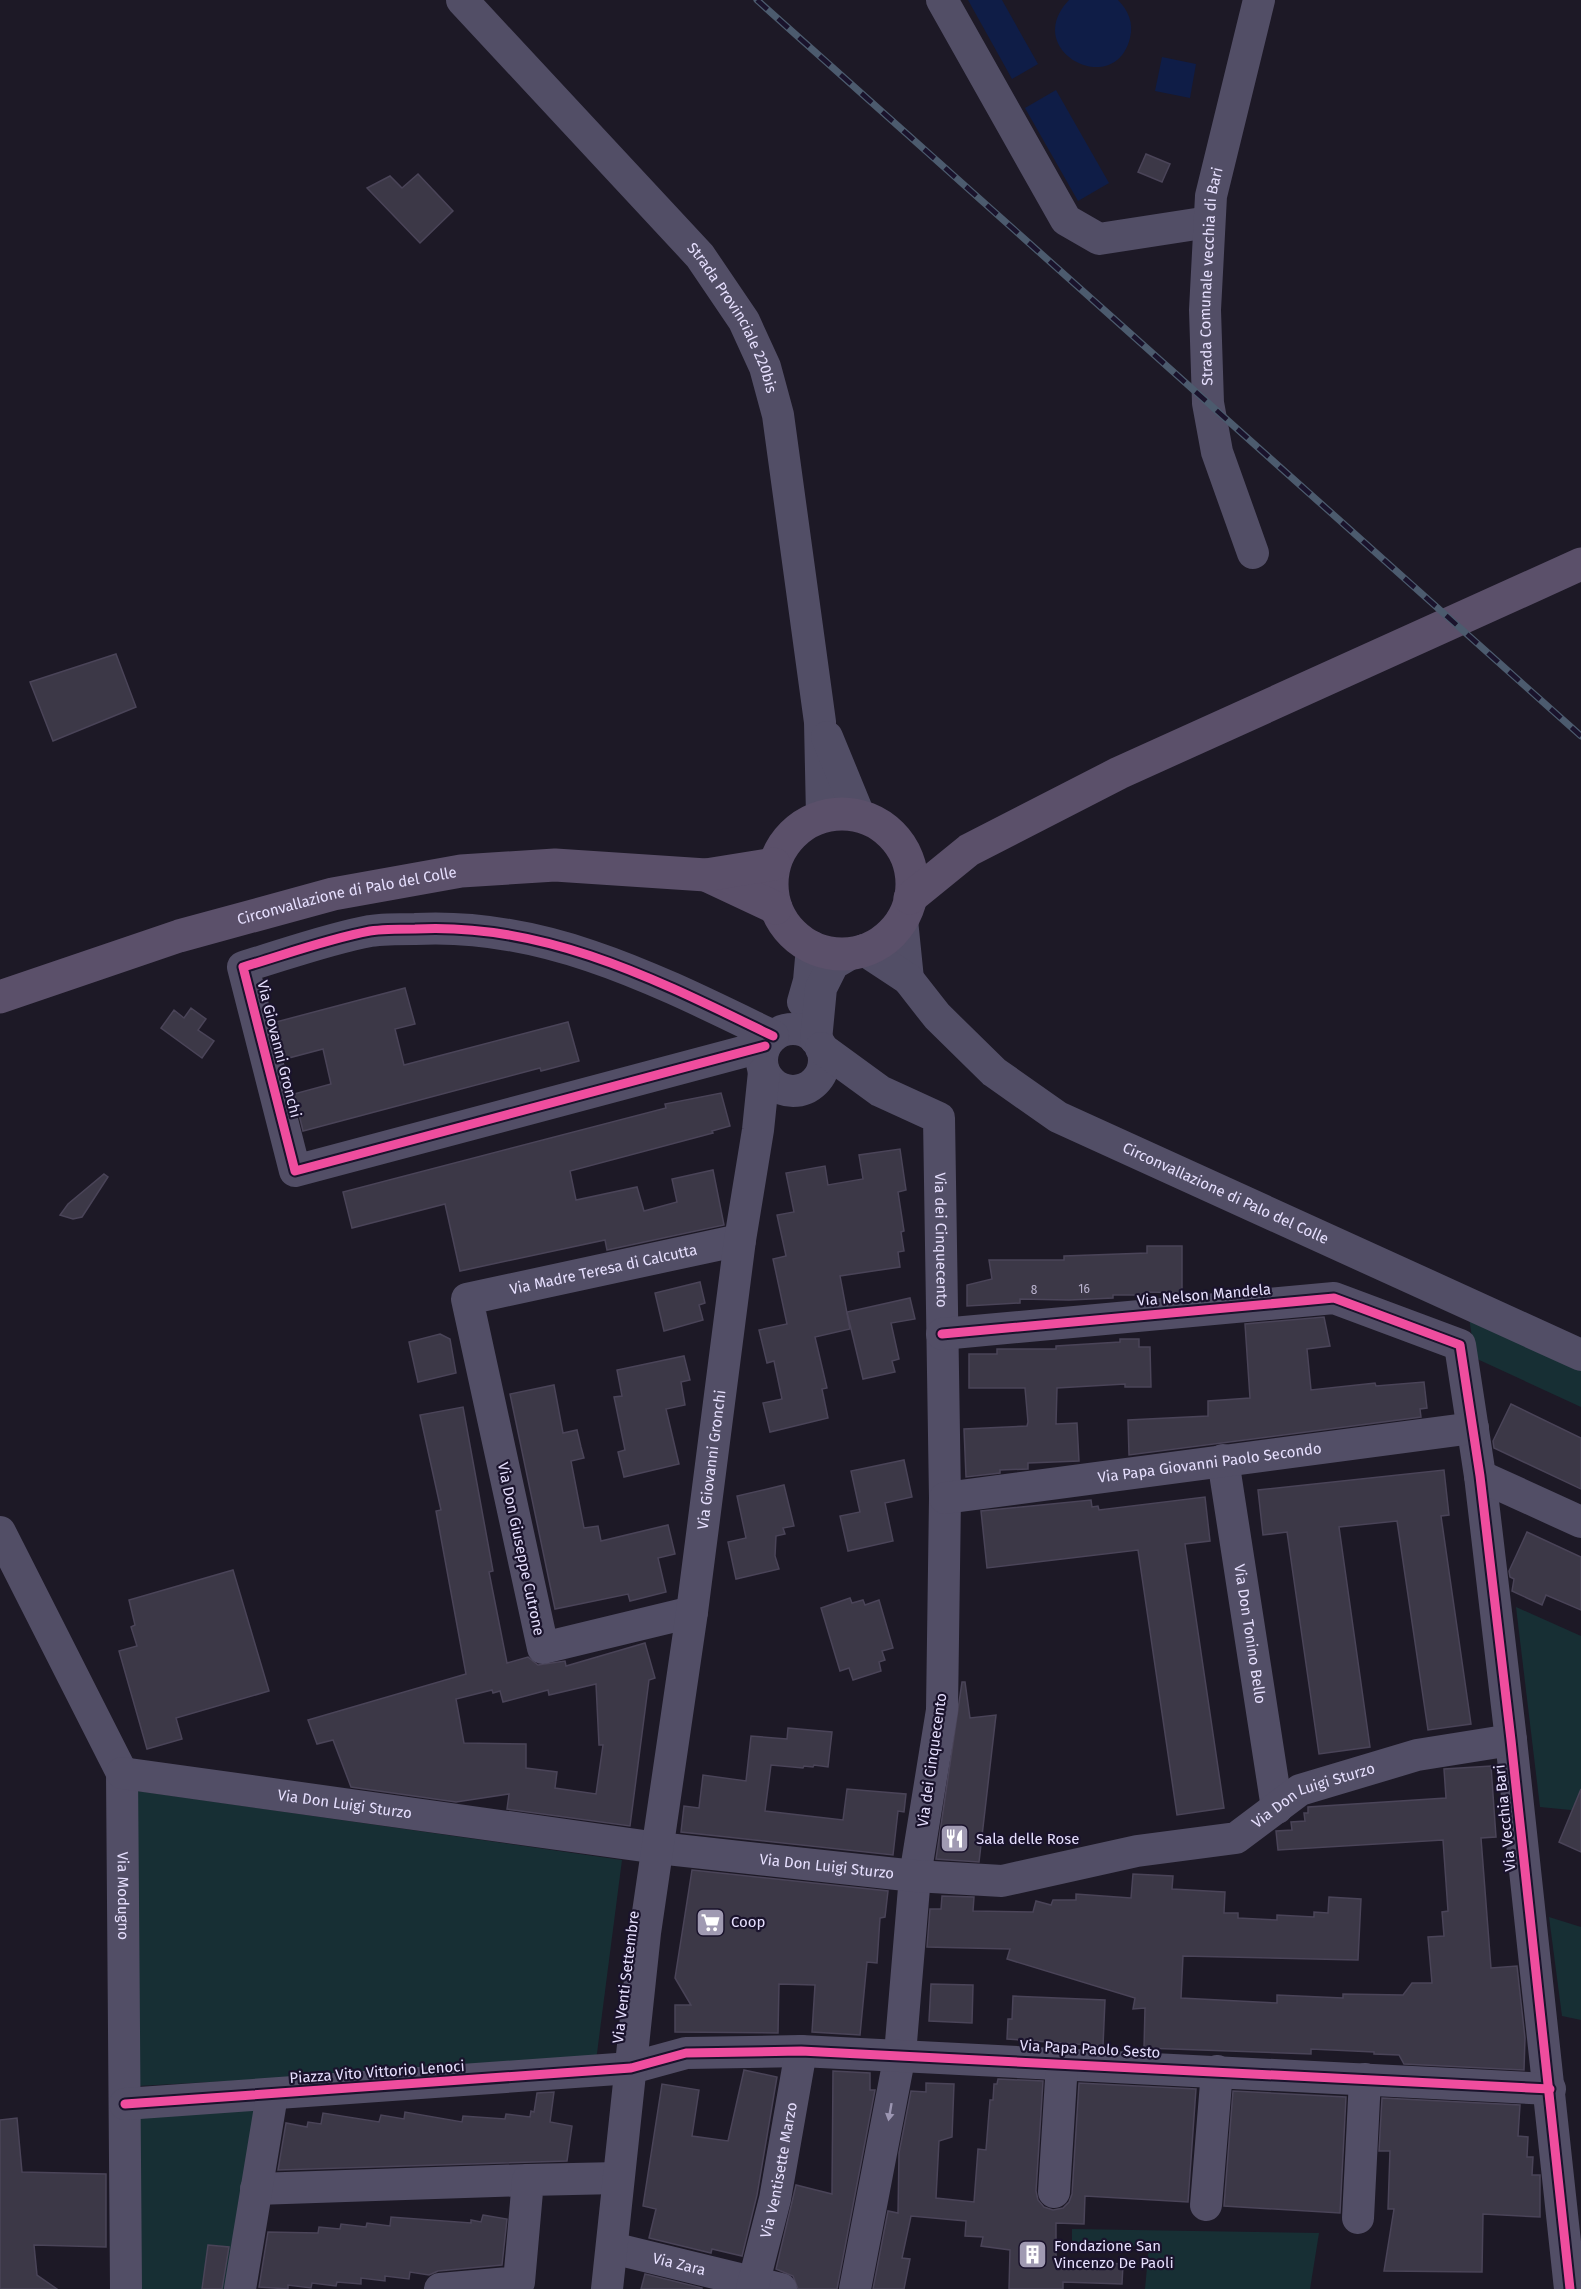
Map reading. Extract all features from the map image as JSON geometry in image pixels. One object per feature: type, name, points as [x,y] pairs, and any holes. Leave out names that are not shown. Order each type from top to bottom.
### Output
[{"type":"main road","points":[[906,909],[911,873],[904,850],[892,834],[877,823],[859,815],[840,813],[822,816],[801,826],[785,843],[774,864],[772,886],[776,908],[784,924],[812,947],[830,953],[857,952],[892,933],[906,909],[969,850],[1119,773],[1581,564]]},
{"type":"main road","points":[[904,850],[969,850]]},
{"type":"main road","points":[[706,876],[774,864]]},
{"type":"main road","name":"Circonvallazione di Palo del Colle","points":[[0,997],[179,936],[333,894],[449,873],[555,866],[706,876]]},
{"type":"main road","points":[[706,876],[776,908]]},
{"type":"street","name":"Strada Provinciale 220bis","points":[[462,0],[700,256],[744,321],[765,367],[778,415],[820,722]]},
{"type":"street","points":[[942,0],[1066,220],[1099,239],[1209,222]]},
{"type":"street","name":"Strada Comunale vecchia di Bari","points":[[1253,553],[1216,452],[1208,403],[1205,310],[1209,222],[1217,168],[1259,0]]},
{"type":"street","points":[[820,722],[859,815]]},
{"type":"street","points":[[820,722],[822,816]]},
{"type":"street","points":[[788,1045],[816,1011],[821,988],[833,964],[857,952],[908,979],[906,909]]},
{"type":"street","name":"Via Giovanni Gronchi","points":[[429,928],[488,930],[568,947],[613,962],[788,1045],[295,1172],[243,967],[371,931],[429,928]]},
{"type":"street","points":[[788,1045],[809,981],[812,947]]},
{"type":"street","name":"Circonvallazione di Palo del Colle","points":[[908,979],[937,1016],[994,1072],[1058,1117],[1581,1355]]},
{"type":"street","points":[[758,1130],[769,1110],[803,1089],[823,1068],[788,1045]]},
{"type":"street","points":[[788,1045],[880,1091]]},
{"type":"street","name":"Via Giovanni Gronchi","points":[[788,1045],[776,1087],[803,1089]]},
{"type":"street","name":"Via Giovanni Gronchi","points":[[658,1848],[692,1612],[740,1239],[758,1130],[788,1045]]},
{"type":"street","points":[[803,1089],[840,1084],[880,1091]]},
{"type":"street","name":"Via dei Cinquecento","points":[[855,2289],[900,2054],[915,1876],[942,1710],[945,1498],[939,1119],[880,1091]]},
{"type":"street","name":"Via Madre Teresa di Calcutta","points":[[467,1299],[740,1239]]},
{"type":"street","name":"Via Nelson Mandela","points":[[942,1334],[1334,1298],[1460,1344]]},
{"type":"street","name":"Via Don Giuseppe Cutrone","points":[[467,1299],[543,1648],[692,1612]]},
{"type":"street","name":"Via Vecchia Bari","points":[[1460,1344],[1480,1476],[1511,1740],[1570,2289]]},
{"type":"street","name":"Via Papa Giovanni Paolo Secondo","points":[[945,1498],[1473,1428]]},
{"type":"street","name":"Via Don Tonino Bello","points":[[1223,1460],[1277,1808]]},
{"type":"street","points":[[1480,1476],[1581,1522]]},
{"type":"street","name":"Via Modugno","points":[[0,1532],[122,1773],[126,2289]]},
{"type":"street","name":"Via Don Luigi Sturzo","points":[[122,1773],[658,1848],[915,1876],[1002,1881],[1137,1851],[1236,1838],[1300,1790],[1417,1755],[1511,1740]]},
{"type":"street","name":"Via Venti Settembre","points":[[607,2289],[645,1933],[658,1848]]},
{"type":"street","name":"Via Papa Paolo Sesto","points":[[631,2068],[686,2053],[801,2051],[900,2054],[1550,2089]]},
{"type":"street","name":"Via Ventisette Marzo","points":[[762,2287],[801,2051]]},
{"type":"street","points":[[1054,2192],[1062,2063]]},
{"type":"street","name":"Piazza Vito Vittorio Lenoci","points":[[125,2104],[631,2068]]},
{"type":"street","points":[[1206,2205],[1217,2071]]},
{"type":"street","points":[[1359,2218],[1365,2079]]},
{"type":"street","name":"Piazza Vito Vittorio Lenoci","points":[[240,2289],[272,2095]]},
{"type":"street","points":[[256,2189],[618,2178]]},
{"type":"street","points":[[440,2289],[519,2282],[528,2180]]},
{"type":"street","name":"Via Zara","points":[[612,2248],[762,2287]]},
{"type":"green space","points":[[1469,1317],[1581,1368],[1581,1407],[1475,1358]]},
{"type":"green space","points":[[1516,1607],[1581,1636],[1581,1811],[1540,1807]]},
{"type":"green space","points":[[138,1791],[622,1860],[596,2061],[138,2086]]},
{"type":"green space","points":[[1549,1917],[1581,1927],[1581,2020],[1562,2016]]},
{"type":"green space","points":[[263,2103],[233,2289],[137,2289],[137,2112]]},
{"type":"green space","points":[[1072,2229],[1319,2233],[1310,2289],[1145,2289],[1149,2246],[1072,2245]]},
{"type":"water","points":[[968,0],[1002,0],[1038,64],[1012,79]]},
{"type":"water","points":[[1069,0],[1118,0],[1125,8],[1131,22],[1130,38],[1121,56],[1107,65],[1091,67],[1076,61],[1063,51],[1056,36],[1057,19]]},
{"type":"water","points":[[1162,57],[1196,64],[1190,98],[1155,91]]},
{"type":"water","points":[[1056,90],[1109,183],[1078,201],[1025,108]]},
{"type":"building","points":[[1146,154],[1170,164],[1162,182],[1138,172]]},
{"type":"building","points":[[418,174],[453,211],[420,243],[367,188],[390,176],[402,188]]},
{"type":"building","points":[[116,654],[136,707],[53,741],[30,682]]},
{"type":"building","points":[[405,988],[415,1024],[395,1029],[404,1065],[568,1022],[579,1061],[541,1071],[540,1068],[303,1131],[294,1094],[331,1084],[323,1049],[285,1059],[276,1022]]},
{"type":"building","points":[[191,1008],[206,1019],[198,1030],[214,1041],[202,1058],[161,1028],[174,1010],[184,1018]]},
{"type":"building","points":[[721,1093],[730,1126],[712,1131],[713,1133],[570,1171],[576,1200],[637,1187],[644,1211],[677,1202],[672,1179],[713,1170],[724,1225],[607,1250],[605,1240],[460,1271],[445,1204],[352,1228],[343,1192],[666,1108],[665,1104]]},
{"type":"building","points":[[900,1149],[906,1190],[898,1192],[904,1231],[901,1232],[904,1251],[898,1252],[900,1267],[840,1276],[850,1329],[815,1337],[827,1388],[822,1389],[828,1418],[770,1432],[763,1403],[782,1399],[774,1361],[767,1363],[759,1330],[787,1324],[773,1259],[786,1256],[777,1215],[794,1212],[786,1173],[825,1166],[828,1185],[863,1179],[859,1155]]},
{"type":"building","points":[[104,1174],[108,1177],[82,1217],[73,1219],[60,1215],[68,1204]]},
{"type":"building","points":[[1147,1246],[1182,1246],[1182,1293],[1147,1292],[1147,1295],[1113,1295],[1113,1298],[1069,1300],[1020,1299],[1020,1303],[967,1306],[967,1285],[992,1279],[989,1260],[1064,1260],[1064,1256],[1147,1253]]},
{"type":"building","points":[[700,1282],[705,1303],[699,1305],[703,1320],[664,1331],[655,1293]]},
{"type":"building","points":[[910,1298],[915,1319],[891,1323],[899,1359],[892,1361],[895,1372],[863,1379],[847,1312]]},
{"type":"building","points":[[1324,1317],[1330,1346],[1307,1349],[1311,1390],[1375,1383],[1376,1386],[1424,1382],[1427,1408],[1420,1409],[1421,1417],[1129,1455],[1128,1420],[1208,1416],[1208,1401],[1250,1398],[1245,1324]]},
{"type":"building","points":[[440,1334],[450,1339],[456,1373],[418,1382],[409,1342]]},
{"type":"building","points":[[1120,1339],[1139,1339],[1139,1347],[1150,1347],[1151,1387],[1125,1387],[1125,1384],[1057,1388],[1056,1424],[1077,1423],[1079,1461],[1028,1463],[1028,1469],[1000,1470],[1000,1473],[966,1477],[964,1429],[1027,1426],[1028,1422],[1025,1388],[969,1388],[969,1354],[997,1354],[997,1349],[1056,1349],[1056,1346],[1120,1342]]},
{"type":"building","points":[[684,1356],[690,1380],[681,1382],[685,1405],[666,1409],[679,1464],[624,1477],[618,1452],[625,1450],[614,1397],[622,1396],[617,1370]]},
{"type":"building","points":[[554,1385],[563,1433],[577,1430],[584,1458],[571,1461],[584,1528],[598,1526],[601,1541],[668,1525],[675,1554],[658,1558],[666,1592],[630,1601],[628,1594],[555,1609],[510,1394]]},
{"type":"building","points":[[1511,1404],[1581,1438],[1581,1489],[1494,1448],[1493,1441]]},
{"type":"building","points":[[463,1407],[493,1571],[489,1572],[507,1663],[528,1657],[538,1665],[565,1661],[566,1666],[645,1643],[655,1678],[649,1680],[630,1826],[507,1809],[509,1794],[456,1802],[351,1787],[333,1740],[317,1744],[308,1720],[466,1674],[436,1511],[441,1510],[420,1415]],"holes":[[[596,1684],[599,1745],[603,1745],[596,1794],[555,1788],[557,1772],[526,1768],[526,1744],[464,1743],[456,1699],[492,1690],[493,1693],[500,1691],[503,1702],[548,1690],[549,1695]]]},
{"type":"building","points":[[904,1460],[912,1497],[885,1503],[893,1541],[848,1551],[840,1516],[860,1512],[851,1471]]},
{"type":"building","points":[[1444,1470],[1449,1515],[1441,1516],[1471,1724],[1428,1730],[1397,1521],[1339,1527],[1370,1747],[1319,1754],[1287,1532],[1263,1535],[1258,1490]]},
{"type":"building","points":[[784,1485],[794,1526],[783,1528],[785,1534],[776,1536],[775,1556],[779,1569],[736,1579],[728,1542],[746,1538],[737,1496]]},
{"type":"building","points":[[1205,1497],[1210,1541],[1185,1544],[1224,1808],[1177,1815],[1138,1550],[987,1568],[981,1511],[1091,1500],[1092,1507],[1098,1506],[1099,1510]]},
{"type":"building","points":[[1527,1532],[1581,1557],[1581,1610],[1546,1595],[1542,1605],[1512,1591],[1514,1579],[1510,1577],[1509,1571]]},
{"type":"building","points":[[233,1570],[269,1691],[176,1718],[182,1739],[147,1749],[119,1651],[137,1646],[131,1627],[135,1625],[129,1600]]},
{"type":"building","points":[[850,1598],[852,1603],[863,1600],[865,1605],[879,1600],[893,1648],[882,1651],[885,1660],[879,1662],[881,1671],[853,1680],[849,1668],[840,1671],[821,1608]]},
{"type":"building","points":[[962,1682],[965,1682],[970,1718],[996,1715],[979,1862],[936,1859]]},
{"type":"building","points":[[788,1728],[832,1732],[828,1767],[814,1765],[803,1768],[771,1765],[765,1811],[843,1820],[847,1789],[906,1794],[904,1812],[898,1811],[893,1855],[681,1832],[684,1806],[699,1808],[703,1775],[746,1781],[751,1736],[787,1739]]},
{"type":"building","points":[[1491,1766],[1496,1837],[1481,1838],[1491,1968],[1517,1966],[1525,2038],[1524,2070],[1404,2064],[1399,2055],[1374,2054],[1374,2052],[1311,2049],[1311,2054],[1144,2048],[1145,2008],[1133,2009],[1135,1998],[1007,1959],[1010,1949],[927,1947],[930,1909],[941,1909],[942,1896],[974,1897],[973,1911],[1033,1912],[1036,1901],[1051,1905],[1053,1900],[1076,1900],[1076,1894],[1131,1898],[1133,1874],[1173,1876],[1172,1889],[1225,1892],[1224,1913],[1238,1913],[1238,1918],[1277,1920],[1277,1915],[1314,1917],[1314,1912],[1328,1913],[1329,1897],[1361,1899],[1358,1960],[1183,1956],[1181,1998],[1277,2003],[1277,1995],[1343,1998],[1343,1994],[1403,1995],[1412,1983],[1432,1983],[1428,1937],[1444,1936],[1442,1912],[1448,1911],[1443,1840],[1278,1850],[1276,1831],[1292,1830],[1291,1822],[1305,1821],[1304,1813],[1308,1813],[1308,1807],[1446,1798],[1444,1769]]},
{"type":"building","points":[[1581,1789],[1581,1852],[1559,1842]]},
{"type":"building","points":[[692,1870],[888,1891],[885,1917],[880,1918],[877,1963],[867,1962],[860,2035],[812,2032],[815,1985],[779,1984],[778,2033],[675,2032],[675,2005],[691,2005],[675,1978]]},
{"type":"building","points":[[931,1984],[973,1985],[972,2023],[929,2021]]},
{"type":"building","points":[[1013,1996],[1105,2000],[1103,2046],[1007,2039],[1008,2019],[1012,2019]]},
{"type":"building","points":[[744,2070],[777,2077],[757,2195],[742,2256],[712,2249],[711,2253],[649,2238],[656,2209],[643,2206],[662,2084],[699,2090],[692,2136],[728,2141]]},
{"type":"building","points":[[833,2071],[870,2073],[870,2090],[875,2090],[837,2289],[798,2289],[793,2276],[776,2269],[796,2185],[832,2194]]},
{"type":"building","points":[[998,2079],[1043,2081],[1036,2191],[1038,2200],[1044,2207],[1053,2210],[1063,2208],[1069,2202],[1072,2194],[1079,2083],[1196,2089],[1188,2202],[1085,2196],[1084,2224],[1056,2223],[1056,2260],[1123,2264],[1122,2284],[1063,2282],[1063,2289],[1009,2289],[1010,2250],[981,2246],[983,2237],[965,2236],[966,2221],[911,2216],[902,2258],[910,2259],[904,2289],[873,2289],[888,2211],[898,2213],[899,2153],[911,2091],[926,2092],[926,2083],[954,2084],[952,2137],[939,2141],[936,2198],[974,2202],[978,2149],[986,2150],[990,2100],[993,2100],[994,2084],[997,2084]]},
{"type":"building","points":[[1233,2091],[1346,2097],[1340,2213],[1224,2206]]},
{"type":"building","points":[[554,2092],[550,2122],[572,2126],[567,2161],[278,2170],[286,2123],[307,2127],[308,2122],[321,2124],[323,2113],[379,2122],[381,2115],[404,2119],[405,2112],[462,2122],[463,2116],[505,2119],[506,2114],[530,2117],[531,2111],[534,2112],[537,2093]]},
{"type":"building","points":[[1382,2098],[1520,2105],[1518,2136],[1528,2137],[1527,2157],[1533,2157],[1532,2175],[1540,2175],[1540,2217],[1483,2214],[1482,2272],[1384,2271],[1394,2209],[1388,2209],[1390,2151],[1379,2151]]},
{"type":"building","points":[[17,2118],[22,2172],[106,2174],[106,2247],[34,2245],[37,2275],[57,2289],[0,2289],[0,2120]]},
{"type":"building","points":[[483,2215],[507,2219],[502,2265],[438,2271],[429,2275],[410,2272],[409,2279],[385,2276],[385,2281],[361,2278],[361,2284],[337,2282],[336,2286],[312,2283],[311,2288],[288,2285],[288,2289],[259,2287],[268,2232],[318,2233],[319,2227],[340,2229],[341,2224],[366,2227],[367,2223],[390,2226],[391,2217],[471,2223],[471,2220],[481,2222]]},
{"type":"building","points":[[208,2245],[229,2247],[222,2289],[202,2289]]},
{"type":"building","points":[[645,2274],[702,2288],[702,2289],[641,2289]]},
{"type":"railway","points":[[757,0],[1581,736]]},
{"type":"cycle path","points":[[765,1046],[295,1171],[243,967],[354,934],[375,930],[463,929],[510,935],[556,945],[600,959],[687,995],[773,1036]]},
{"type":"cycle path","points":[[942,1334],[1334,1298],[1460,1345],[1480,1476],[1511,1740],[1570,2289]]},
{"type":"cycle path","points":[[125,2104],[631,2068],[686,2053],[801,2051],[1550,2089]]},
{"type":"place","name":"Sala delle Rose","points":[[955,1839]]},
{"type":"place","name":"Coop","points":[[710,1922]]},
{"type":"place","name":"Fondazione San Vincenzo De Paoli","points":[[1033,2255]]}]
